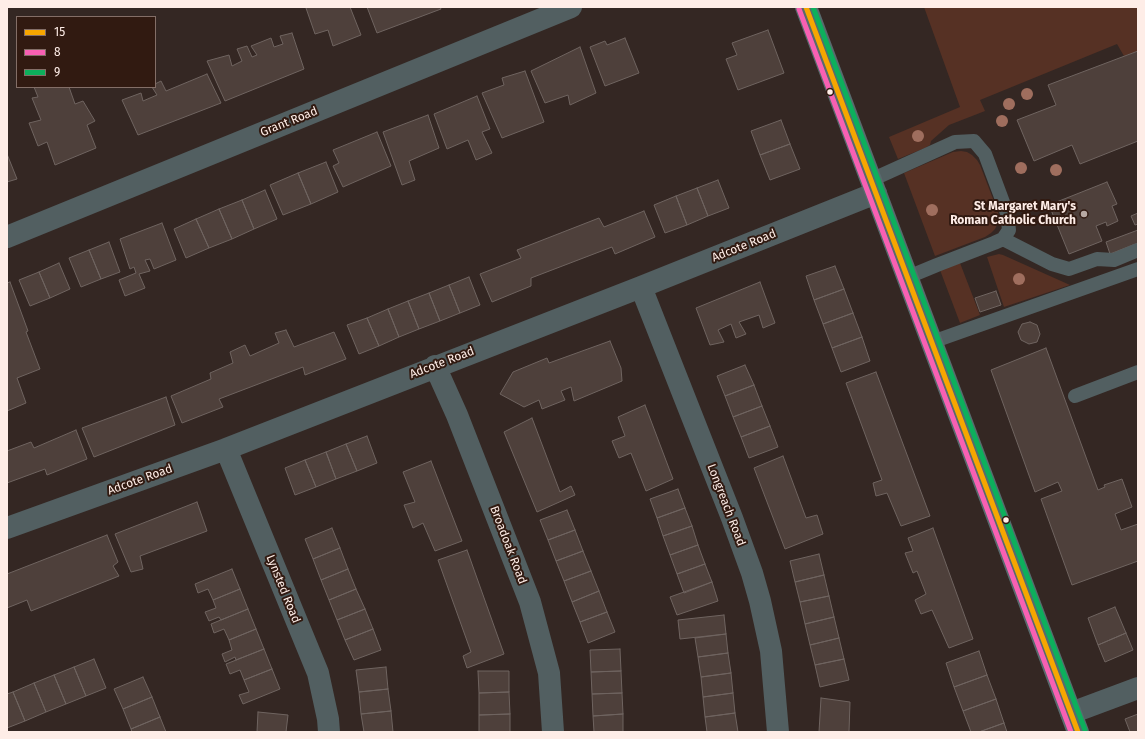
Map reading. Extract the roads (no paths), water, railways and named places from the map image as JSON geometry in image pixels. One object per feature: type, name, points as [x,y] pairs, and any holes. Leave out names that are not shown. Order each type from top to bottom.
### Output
[{"type":"street","name":"Grant Road","points":[[7,237],[571,7]]},
{"type":"street","points":[[806,7],[1075,723],[1138,688]]},
{"type":"street","name":"Adcote Road","points":[[7,528],[226,449],[435,366],[641,287],[874,186]]},
{"type":"street","name":"Longreach Road","points":[[641,287],[732,518],[752,573],[771,651],[778,732]]},
{"type":"street","name":"Broadoak Road","points":[[435,366],[457,415],[530,602],[550,673],[553,732]]},
{"type":"street","name":"Lynsted Road","points":[[226,449],[318,673],[328,719],[329,732]]},
{"type":"lane","points":[[874,186],[955,142],[974,141],[984,154],[1007,213],[1009,230],[1003,239],[908,277]]},
{"type":"lane","points":[[1003,239],[1052,264],[1069,269],[1097,259],[1114,260],[1138,250]]},
{"type":"lane","points":[[932,342],[1138,269]]},
{"type":"lane","points":[[1075,396],[1138,372]]},
{"type":"place","name":"St Margaret Mary's Roman Catholic Church","points":[[1084,214]]}]
